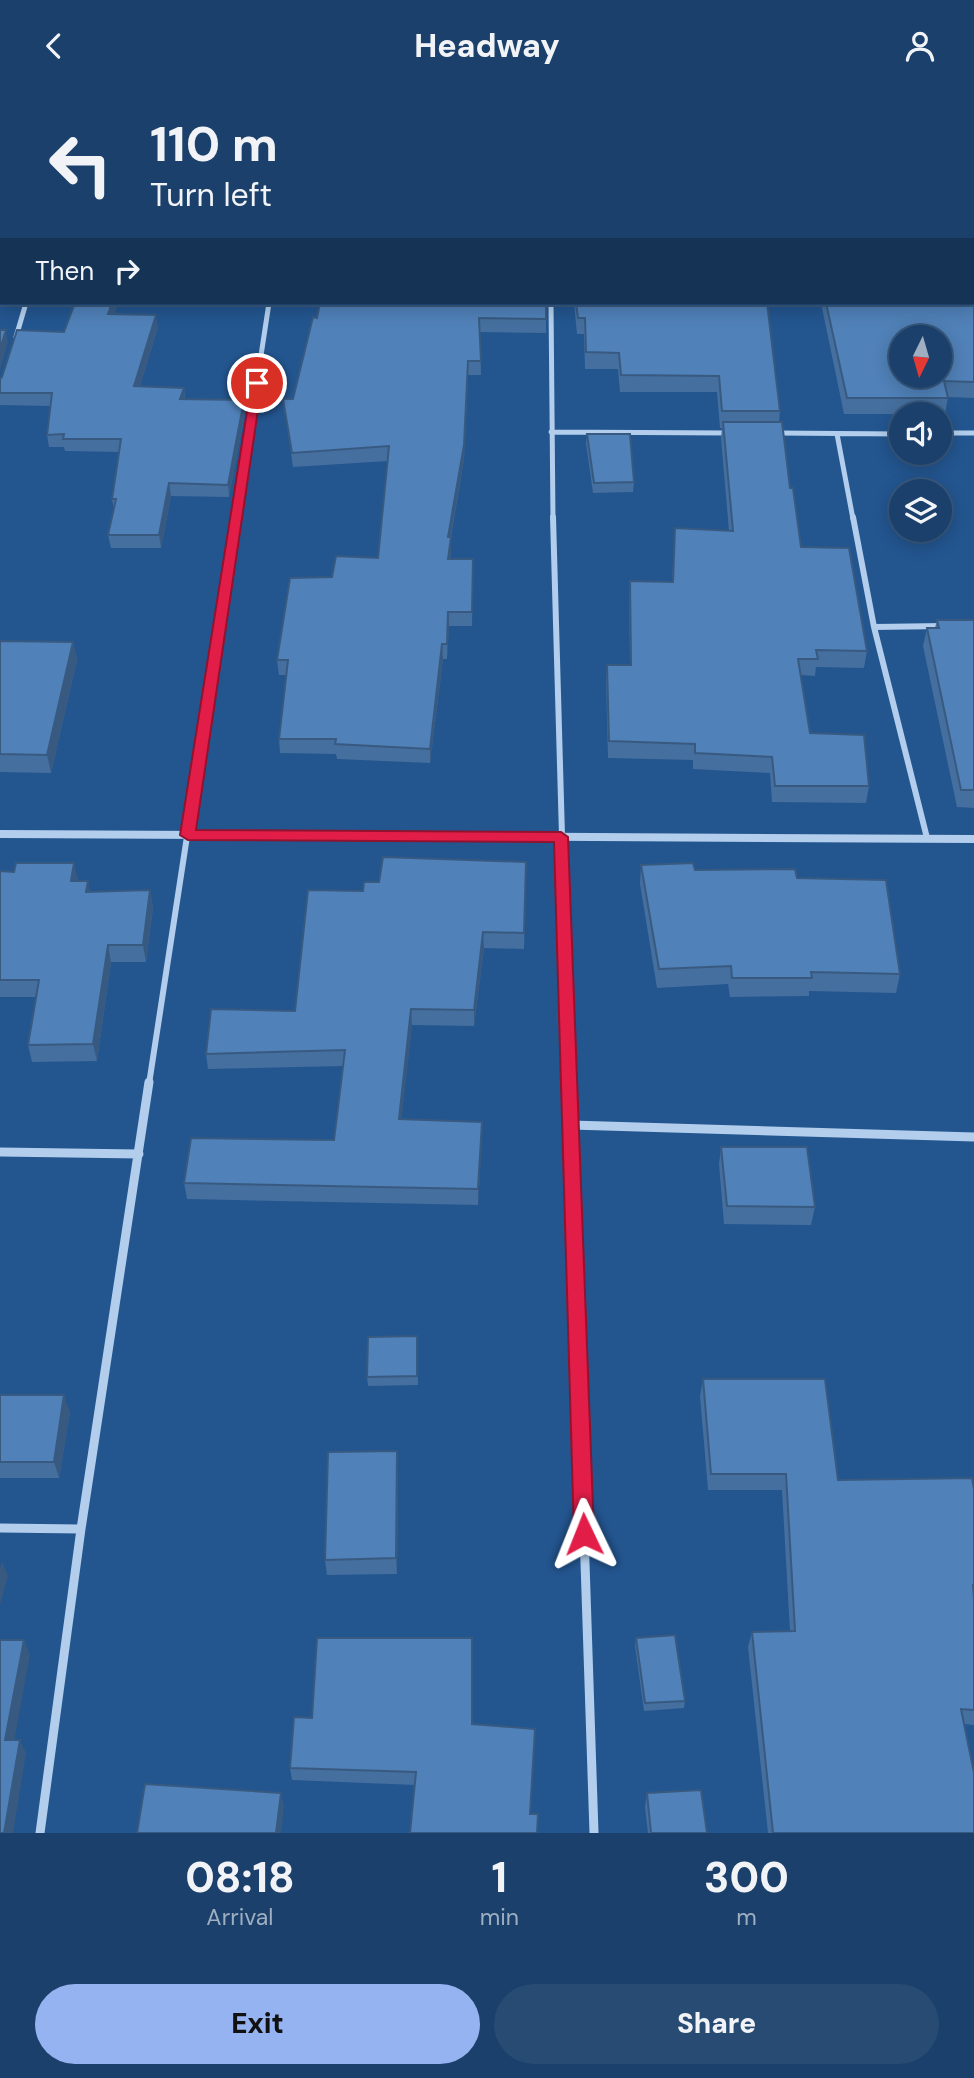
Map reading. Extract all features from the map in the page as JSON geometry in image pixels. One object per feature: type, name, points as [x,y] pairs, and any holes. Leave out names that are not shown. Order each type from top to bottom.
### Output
[{"type":"street","points":[[15,339],[25,305]]},
{"type":"street","points":[[40,1833],[81,1529],[269,305]]},
{"type":"street","points":[[551,305],[551,432],[561,837],[594,1833]]},
{"type":"street","points":[[551,432],[742,433]]},
{"type":"street","points":[[769,433],[889,434]]},
{"type":"street","points":[[952,433],[974,433]]},
{"type":"street","points":[[837,434],[874,627],[927,838]]},
{"type":"street","points":[[874,627],[949,626]]},
{"type":"street","points":[[0,834],[974,839]]},
{"type":"street","points":[[571,1125],[974,1137]]},
{"type":"street","points":[[0,1151],[139,1154]]},
{"type":"street","points":[[0,1528],[81,1529]]},
{"type":"building","points":[[74,305],[111,305],[108,314],[156,315],[134,386],[184,388],[180,399],[244,400],[228,485],[169,483],[159,535],[108,535],[116,499],[112,499],[121,439],[63,439],[64,434],[47,435],[52,393],[0,393],[0,379],[17,330],[64,332]]},
{"type":"building","points":[[320,305],[546,305],[546,319],[479,318],[481,361],[468,361],[464,445],[448,537],[451,537],[448,559],[473,559],[472,612],[448,612],[447,644],[442,644],[430,749],[335,744],[336,739],[279,739],[288,660],[277,660],[290,578],[332,577],[336,556],[378,558],[389,446],[292,453],[283,399],[293,399],[313,317],[317,318]]},
{"type":"building","points":[[576,305],[767,305],[780,411],[722,411],[719,376],[621,375],[619,353],[586,352],[585,318],[578,318]]},
{"type":"building","points":[[826,305],[974,305],[974,382],[952,381],[952,325],[889,325],[889,389],[946,389],[948,398],[847,398]]},
{"type":"building","points":[[0,330],[6,330],[0,349]]},
{"type":"building","points":[[723,422],[782,422],[801,547],[849,548],[867,651],[816,650],[818,659],[798,659],[810,733],[864,735],[869,786],[775,786],[772,757],[695,753],[695,744],[609,741],[607,665],[631,665],[630,581],[673,582],[675,528],[733,531]]},
{"type":"building","points":[[587,434],[630,434],[634,482],[594,483]]},
{"type":"building","points":[[937,620],[974,620],[974,790],[961,790],[927,628],[939,628]]},
{"type":"building","points":[[0,641],[73,642],[47,755],[0,754]]},
{"type":"building","points":[[383,857],[526,862],[524,933],[483,932],[474,1010],[411,1009],[399,1119],[482,1122],[478,1189],[184,1183],[191,1138],[334,1140],[345,1050],[206,1054],[211,1009],[295,1011],[308,890],[363,891],[364,882],[379,882]]},
{"type":"building","points":[[16,863],[74,863],[71,881],[88,881],[86,892],[150,890],[143,945],[108,945],[93,1044],[28,1045],[39,980],[0,980],[0,871],[14,872]]},
{"type":"building","points":[[693,863],[695,870],[795,869],[797,878],[886,880],[900,974],[811,972],[812,978],[732,978],[731,966],[659,969],[641,865]]},
{"type":"building","points":[[721,1147],[807,1147],[815,1207],[727,1206]]},
{"type":"building","points":[[417,1336],[417,1376],[367,1377],[368,1337]]},
{"type":"building","points":[[703,1379],[825,1379],[838,1480],[972,1478],[974,1710],[961,1709],[974,1773],[974,1833],[773,1833],[752,1632],[795,1631],[786,1474],[711,1474]]},
{"type":"building","points":[[0,1395],[64,1395],[54,1462],[0,1462]]},
{"type":"building","points":[[397,1451],[396,1558],[325,1560],[328,1452]]},
{"type":"building","points":[[675,1635],[685,1701],[645,1703],[636,1638]]},
{"type":"building","points":[[317,1638],[472,1638],[472,1724],[535,1729],[530,1814],[538,1814],[537,1833],[410,1833],[416,1772],[290,1768],[294,1717],[312,1718]]},
{"type":"building","points":[[0,1640],[24,1640],[5,1740],[20,1740],[4,1833],[0,1833]]},
{"type":"building","points":[[145,1784],[281,1793],[276,1833],[137,1833]]},
{"type":"building","points":[[701,1790],[707,1833],[651,1833],[647,1793]]},
{"type":"route","points":[[257,383],[188,835],[561,837],[584,1534]]}]
